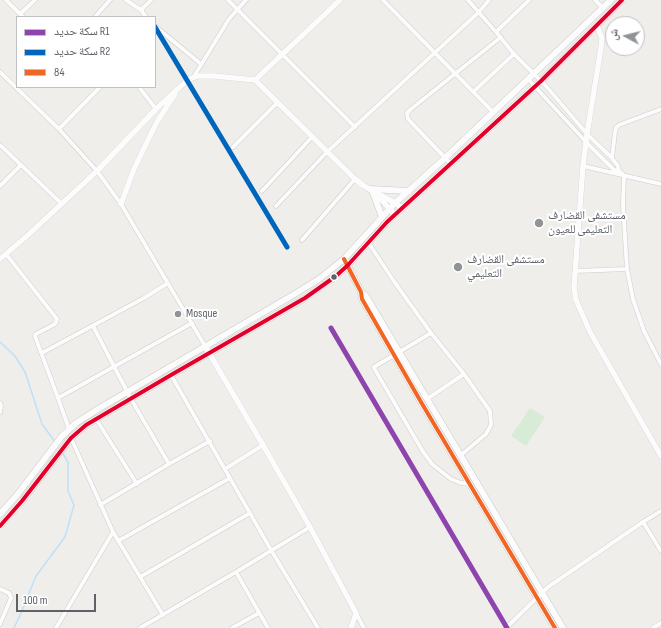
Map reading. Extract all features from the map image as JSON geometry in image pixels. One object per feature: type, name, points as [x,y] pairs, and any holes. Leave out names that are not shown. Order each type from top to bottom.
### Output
[{"type":"main road","points":[[0,514],[17,495],[68,429],[83,418],[319,279],[344,259],[364,239],[395,203],[445,158],[611,0]]},
{"type":"main road","points":[[0,526],[22,501],[71,438],[80,430],[171,375],[297,303],[326,284],[348,265],[378,231],[402,208],[541,81],[622,0]]},
{"type":"main road","points":[[382,217],[372,190],[409,191]]},
{"type":"main road","points":[[344,259],[361,292],[362,299],[427,399],[563,628]]},
{"type":"main road","points":[[293,295],[297,303]]},
{"type":"main road","points":[[397,354],[469,484],[555,628]]},
{"type":"street","points":[[6,0],[22,16],[35,0]]},
{"type":"street","points":[[96,16],[110,0]]},
{"type":"street","points":[[126,0],[141,10],[145,16]]},
{"type":"street","points":[[141,10],[151,0]]},
{"type":"street","points":[[228,0],[355,127]]},
{"type":"street","points":[[192,78],[224,25],[246,0]]},
{"type":"street","points":[[255,80],[340,0]]},
{"type":"street","points":[[383,0],[492,112]]},
{"type":"street","points":[[468,0],[514,54],[541,81],[587,134],[612,158],[618,166],[619,171]]},
{"type":"street","points":[[276,206],[327,152],[479,12],[488,0]]},
{"type":"street","points":[[496,32],[529,0]]},
{"type":"street","points":[[595,0],[603,8]]},
{"type":"street","points":[[597,26],[602,38],[583,166],[574,288],[576,300],[590,332],[661,456]]},
{"type":"street","points":[[156,27],[201,64]]},
{"type":"street","points":[[450,164],[408,119],[407,113],[410,109],[501,37]]},
{"type":"street","points":[[473,92],[514,54]]},
{"type":"street","points":[[0,72],[16,87]]},
{"type":"street","points":[[0,259],[97,171],[156,109],[182,85],[196,76],[214,76],[255,80],[355,179],[402,208]]},
{"type":"street","points":[[528,79],[586,142],[614,170],[619,171],[624,175]]},
{"type":"street","points":[[17,88],[59,128],[97,171],[121,204],[310,526],[364,628]]},
{"type":"street","points":[[92,88],[95,91]]},
{"type":"street","points":[[59,128],[99,88]]},
{"type":"street","points":[[140,88],[156,109]]},
{"type":"street","points":[[121,204],[134,169],[145,146],[157,122],[177,90]]},
{"type":"street","points":[[233,147],[278,102]]},
{"type":"street","points":[[612,158],[615,132],[619,125],[661,110]]},
{"type":"street","points":[[262,192],[312,136]]},
{"type":"street","points":[[0,145],[62,204]]},
{"type":"street","points":[[0,186],[21,165]]},
{"type":"street","points":[[583,166],[661,184]]},
{"type":"street","points":[[624,175],[623,205],[627,269],[633,299],[644,330],[661,364]]},
{"type":"street","points":[[302,240],[355,179]]},
{"type":"street","points":[[372,190],[395,215]]},
{"type":"street","points":[[368,242],[393,280],[490,411],[491,425],[486,434],[461,455]]},
{"type":"street","points":[[6,254],[57,318],[55,324],[35,335],[68,429]]},
{"type":"street","points":[[575,271],[627,269]]},
{"type":"street","points":[[42,353],[144,298],[168,283]]},
{"type":"street","points":[[58,398],[192,323]]},
{"type":"street","points":[[93,326],[131,399],[169,464]]},
{"type":"street","points":[[432,333],[374,368],[422,450],[432,464],[452,479],[461,483],[469,484],[477,482]]},
{"type":"street","points":[[427,399],[464,374]]},
{"type":"street","points":[[171,375],[271,550],[318,628]]},
{"type":"street","points":[[0,403],[0,412]]},
{"type":"street","points":[[96,419],[136,484]]},
{"type":"street","points":[[71,438],[113,532],[163,615]]},
{"type":"street","points":[[100,505],[210,441]]},
{"type":"street","points":[[225,469],[263,445]]},
{"type":"street","points":[[118,541],[230,478]]},
{"type":"street","points":[[506,628],[542,592],[558,579],[661,511]]},
{"type":"street","points":[[140,577],[250,513]]},
{"type":"street","points":[[643,522],[661,551]]},
{"type":"street","points":[[140,628],[236,572],[310,526]]},
{"type":"street","points":[[56,628],[113,532]]},
{"type":"street","points":[[236,572],[268,628]]},
{"type":"street","points":[[0,589],[9,593],[11,598],[0,624]]},
{"type":"street","points":[[232,628],[259,613]]},
{"type":"street","points":[[351,628],[356,613]]},
{"type":"street","points":[[653,628],[661,623]]},
{"type":"green space","points":[[530,408],[545,417],[526,446],[511,436]]},
{"type":"waterway","points":[[0,342],[15,356],[25,372],[42,424],[55,442]]},
{"type":"waterway","points":[[14,628],[36,576],[65,537],[74,505],[68,491],[68,462],[62,452]]},
{"type":"rail line","name":"R2","points":[[156,29],[287,247]]},
{"type":"rail line","name":"R1","points":[[331,328],[507,628]]},
{"type":"transit line","points":[[0,526],[22,501],[71,438],[86,425],[305,298],[336,276],[387,222],[541,81],[622,0]]},
{"type":"transit line","name":"84","points":[[344,259],[361,292],[362,299],[421,402],[555,628]]},
{"type":"place","name":"مستشفى القضارف التعليمى للعيون","points":[[539,223]]},
{"type":"place","name":"مستشفى القضارف التعليمي","points":[[458,267]]},
{"type":"place","name":"Mosque","points":[[178,314]]}]
